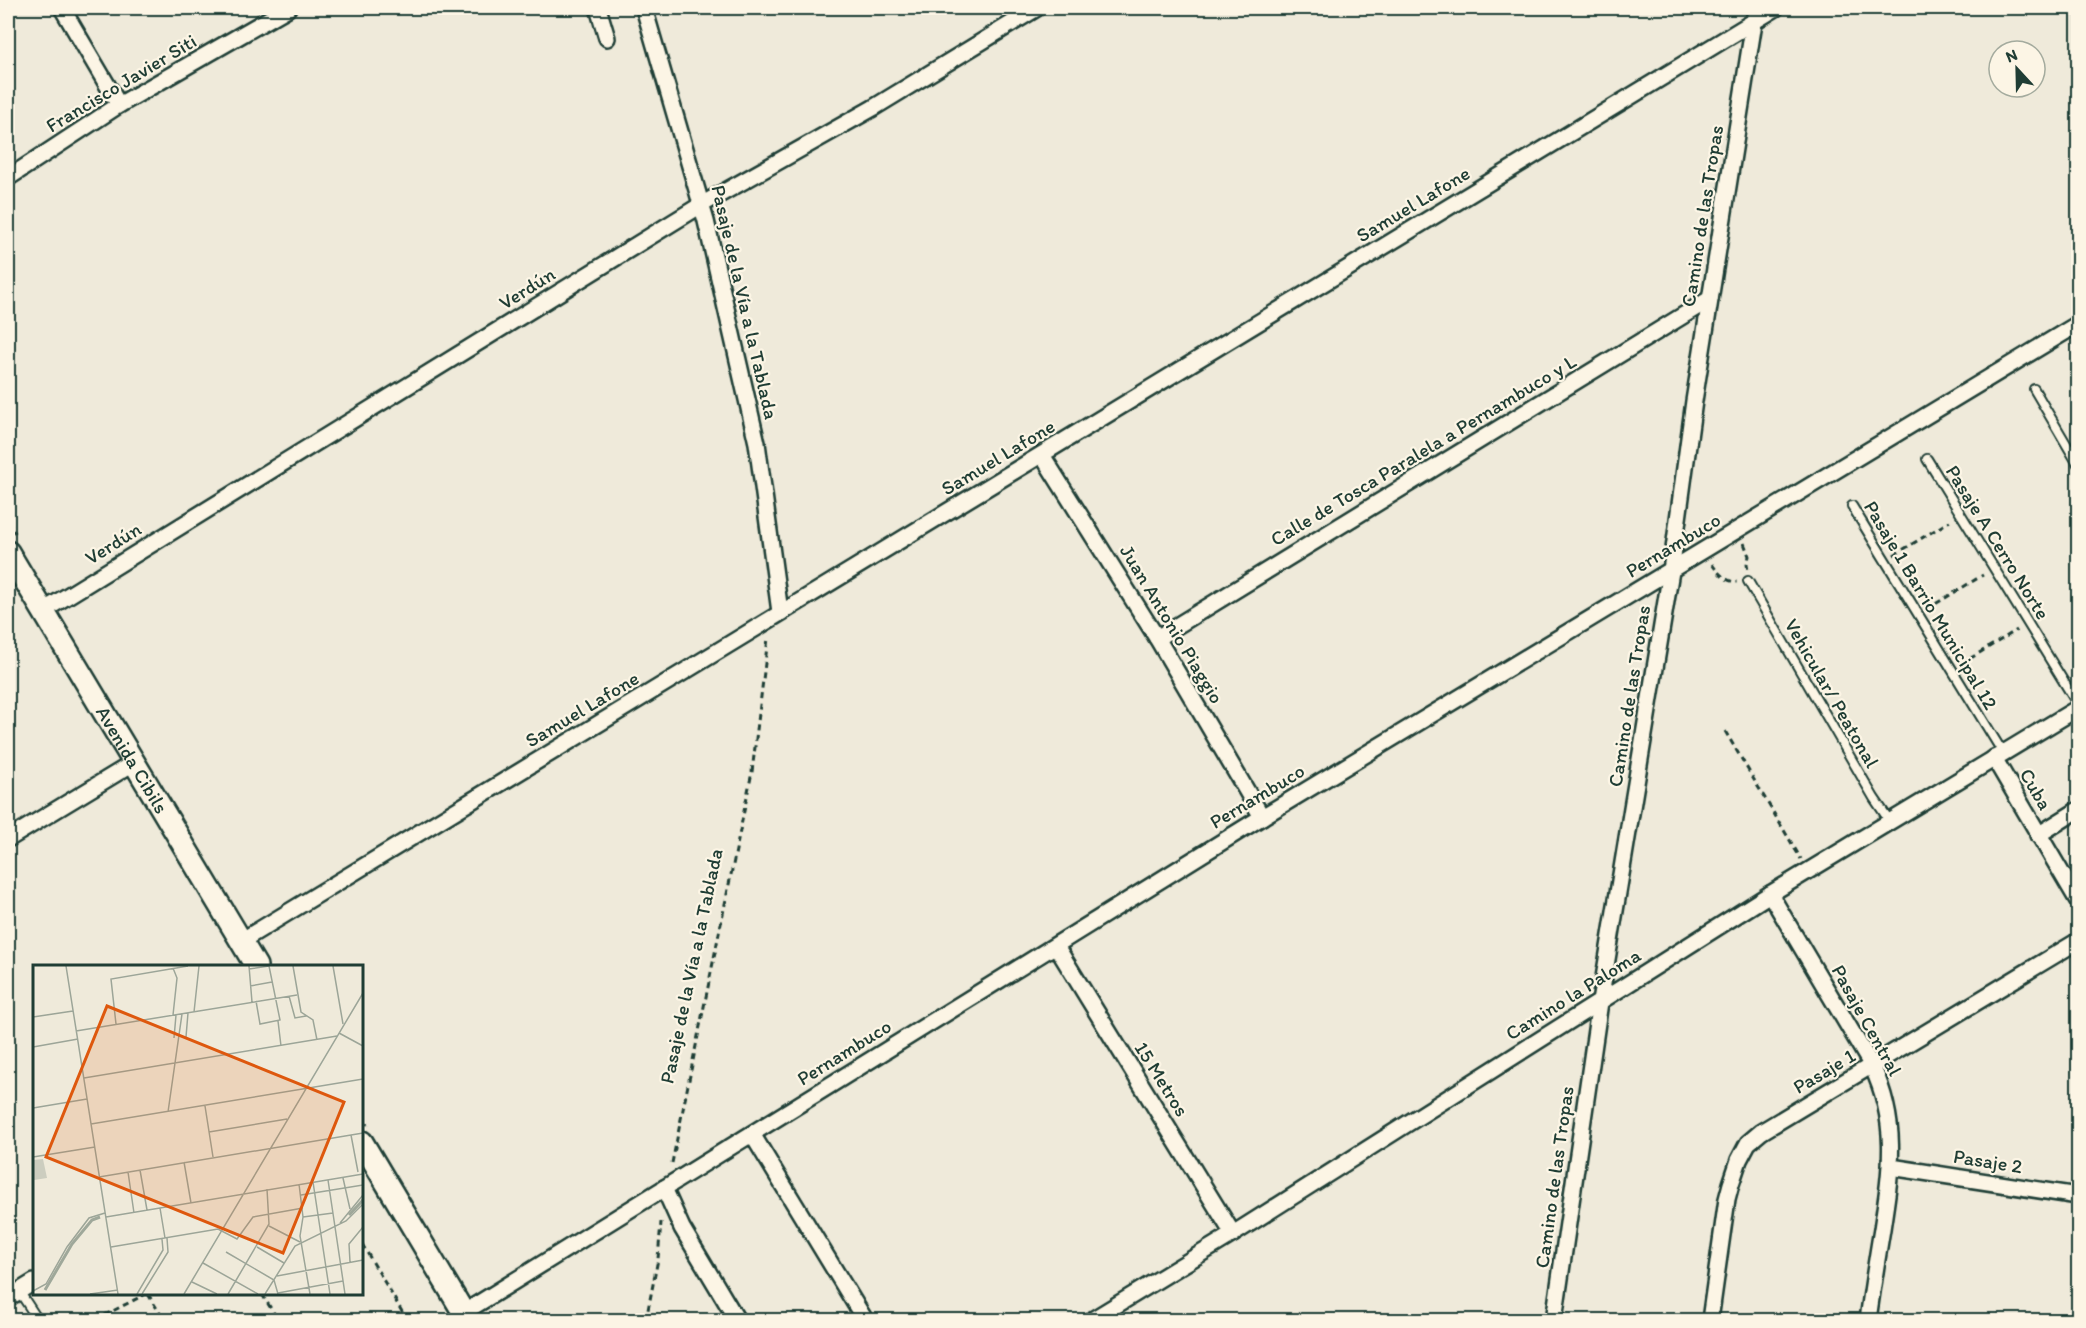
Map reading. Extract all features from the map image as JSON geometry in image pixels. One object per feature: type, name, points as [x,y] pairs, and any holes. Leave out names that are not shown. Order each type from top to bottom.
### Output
[{"type":"street","points":[[62,8],[119,105]]},
{"type":"street","name":"Francisco Javier Siti","points":[[8,178],[119,105],[288,8]]},
{"type":"street","points":[[598,8],[607,38]]},
{"type":"street","name":"Pasaje de la Vía a la Tablada","points":[[644,8],[701,205],[757,443],[775,616]]},
{"type":"street","name":"Verdún","points":[[43,611],[701,205],[873,108],[1037,8]]},
{"type":"street","name":"Samuel Lafone","points":[[241,941],[1042,455],[1755,14],[1776,8]]},
{"type":"street","name":"Camino de las Tropas","points":[[1554,1320],[1600,1002],[1671,571],[1692,412],[1755,14]]},
{"type":"street","name":"Calle de Tosca Paralela a Pernambuco y L","points":[[1157,638],[1710,299]]},
{"type":"street","name":"Pernambuco","points":[[466,1316],[664,1188],[1262,817],[2079,324]]},
{"type":"street","name":"Juan Antonio Piaggio","points":[[1042,455],[1157,638],[1262,817]]},
{"type":"street","name":"Avenida Cibils","points":[[8,552],[255,965]]},
{"type":"street","name":"Camino la Paloma","points":[[1092,1320],[1233,1234],[1808,870],[2079,707]]},
{"type":"street","name":"Cuba","points":[[1998,756],[2038,835],[2079,901]]},
{"type":"street","points":[[8,839],[135,762]]},
{"type":"street","points":[[2038,835],[2079,810]]},
{"type":"street","name":"Pasaje Central","points":[[1770,894],[1872,1066],[1885,1101],[1891,1167],[1868,1320]]},
{"type":"street","name":"Pasaje 1","points":[[1710,1320],[1727,1199],[1735,1171],[1748,1143],[1761,1132],[2079,941]]},
{"type":"street","name":"15 Metros","points":[[1056,946],[1233,1234]]},
{"type":"street","points":[[752,1134],[865,1320]]},
{"type":"street","points":[[363,1144],[466,1316]]},
{"type":"street","name":"Pasaje 2","points":[[1891,1167],[2079,1196]]},
{"type":"street","points":[[664,1188],[682,1228],[737,1320]]},
{"type":"street","points":[[13,1294],[33,1283]]},
{"type":"lane","points":[[2034,390],[2079,464]]},
{"type":"lane","name":"Pasaje A Cerro Norte","points":[[1928,459],[2079,707]]},
{"type":"lane","name":"Pasaje 1 Barrio Municipal 12","points":[[1852,506],[1952,670],[1998,756]]},
{"type":"lane","name":"Vehicular/ Peatonal","points":[[1748,581],[1889,820]]},
{"type":"lane","points":[[13,1294],[38,1320]]},
{"type":"path","points":[[1885,560],[1961,514]]},
{"type":"path","points":[[1703,552],[1727,580],[1748,581],[1749,556],[1737,531]]},
{"type":"path","points":[[1918,614],[1994,568]]},
{"type":"path","name":"Pasaje de la Vía a la Tablada","points":[[646,1320],[658,1259],[664,1188],[669,1177],[752,772],[775,616]]},
{"type":"path","points":[[1952,670],[2028,623]]},
{"type":"path","points":[[1725,731],[1808,870]]},
{"type":"path","points":[[363,1246],[407,1320]]},
{"type":"path","points":[[96,1320],[143,1295]]},
{"type":"path","points":[[148,1295],[164,1320]]},
{"type":"path","points":[[263,1295],[278,1320]]}]
